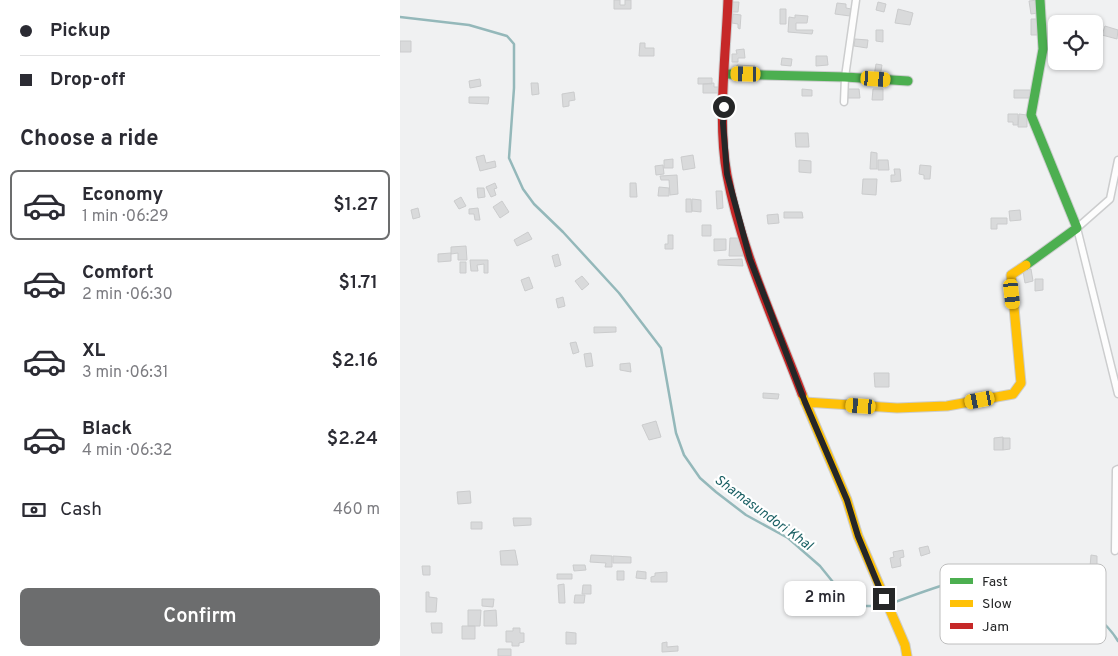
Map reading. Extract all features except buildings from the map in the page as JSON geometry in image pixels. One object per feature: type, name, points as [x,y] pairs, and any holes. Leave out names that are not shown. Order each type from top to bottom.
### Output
[{"type":"street","points":[[728,0],[723,123],[727,174],[750,259],[805,402],[847,500],[858,536],[905,645],[907,656]]},
{"type":"street","points":[[844,102],[856,0]]},
{"type":"street","points":[[1040,0],[1043,49],[1031,115],[1077,228],[1118,394]]},
{"type":"street","points":[[726,74],[846,77],[908,81]]},
{"type":"street","points":[[805,402],[898,408],[947,406],[1013,394],[1021,383],[1011,276],[1077,228],[1110,198],[1118,160]]},
{"type":"street","points":[[1115,551],[1116,470],[1118,469]]},
{"type":"waterway","name":"Shamasundori Khal","points":[[400,17],[469,25],[507,36],[514,44],[514,88],[509,158],[523,189],[534,204],[563,232],[619,293],[661,348],[676,433],[684,455],[700,478],[716,492],[746,515],[788,538],[820,566],[841,592],[861,606],[885,606]]},
{"type":"waterway","name":"Shamasundori Khal","points":[[890,604],[940,586]]},
{"type":"waterway","name":"Shamasundori Khal","points":[[1106,625],[1118,641]]},
{"type":"traffic: fast","points":[[1026,265],[1077,228],[1031,115],[1043,49],[1040,0]]},
{"type":"traffic: fast","points":[[726,74],[845,77],[908,81]]},
{"type":"traffic: slow","points":[[805,402],[897,408],[947,406],[1013,394],[1021,383],[1011,275],[1026,265]]},
{"type":"traffic: slow","points":[[802,394],[847,500],[858,536],[905,645],[907,656]]},
{"type":"traffic: jam","points":[[728,0],[722,110],[727,175],[733,203],[750,259],[802,394]]},
{"type":"route","points":[[724,107],[723,123],[727,174],[750,259],[805,402],[847,500],[858,536],[884,599]]}]
